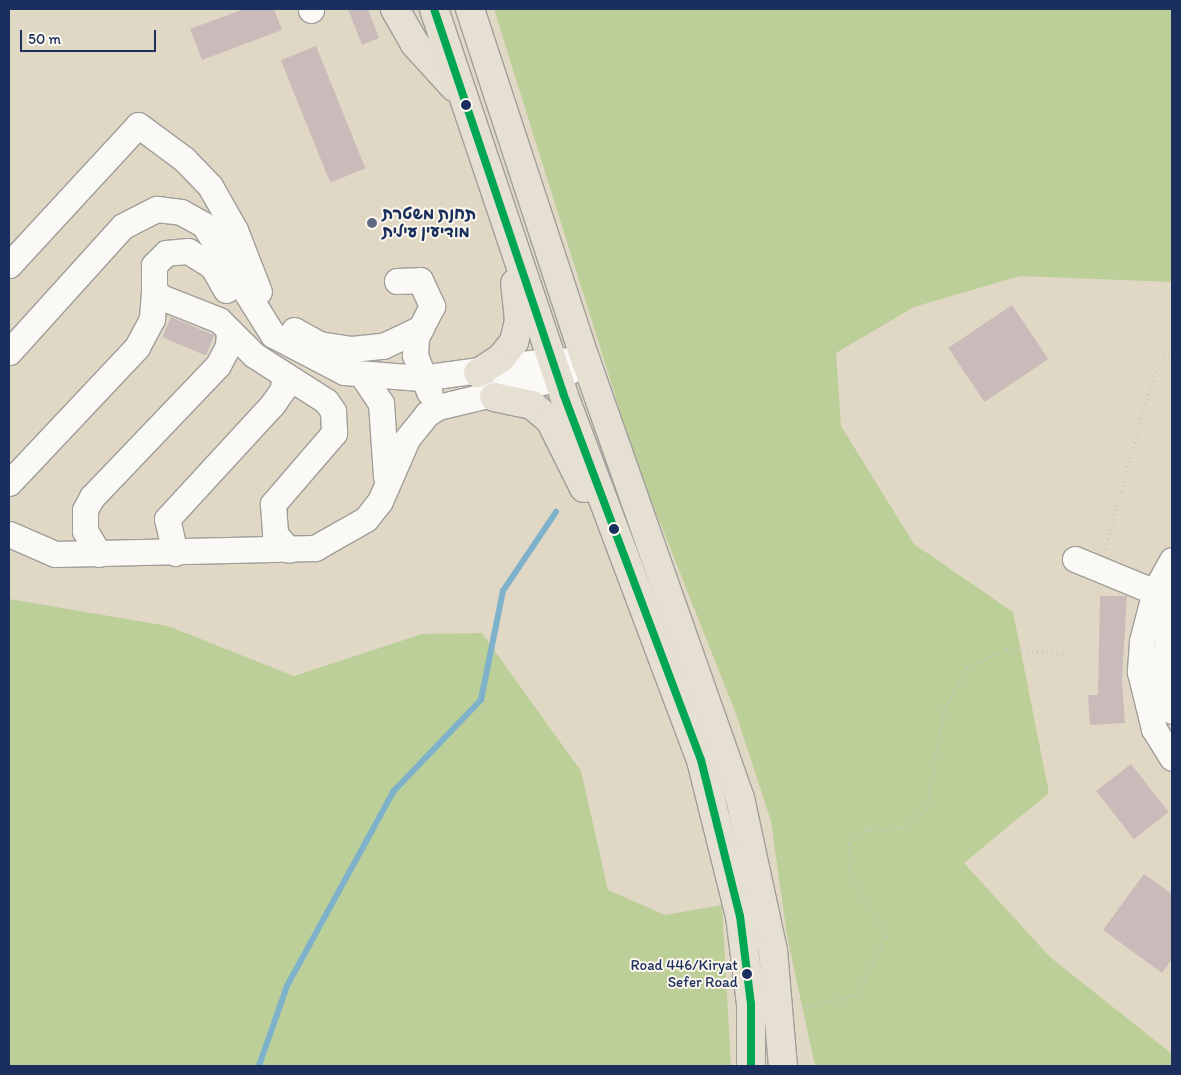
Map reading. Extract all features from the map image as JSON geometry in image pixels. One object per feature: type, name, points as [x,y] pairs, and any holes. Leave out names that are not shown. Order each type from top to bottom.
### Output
[{"type":"main road","points":[[395,9],[415,44],[458,91]]},
{"type":"main road","points":[[425,9],[468,117],[556,369],[642,594],[702,760],[730,866],[746,962],[751,1066]]},
{"type":"main road","points":[[434,9],[468,117]]},
{"type":"main road","points":[[440,9],[468,117]]},
{"type":"main road","points":[[470,9],[586,361],[740,798],[763,895],[782,1027],[790,1066]]},
{"type":"main road","points":[[478,373],[501,358],[514,342],[519,320],[510,237]]},
{"type":"main road","points":[[494,397],[532,405],[550,420],[642,594]]},
{"type":"main road","points":[[782,1027],[783,1066]]},
{"type":"street","points":[[9,265],[138,125],[184,159],[210,186],[235,230],[256,288],[286,325],[319,344],[352,349],[383,346],[421,328]]},
{"type":"street","points":[[9,370],[141,225],[169,210]]},
{"type":"street","points":[[9,352],[123,226],[142,214],[169,210],[194,217],[208,230],[273,335],[353,374],[376,392],[386,427],[385,491]]},
{"type":"street","points":[[9,483],[137,347],[152,319],[154,290],[152,277],[158,257],[188,251],[212,266],[238,315],[263,347],[289,362],[353,374],[421,378],[556,369]]},
{"type":"street","points":[[397,280],[420,280],[432,306],[421,328],[415,355],[421,378],[438,407]]},
{"type":"street","points":[[154,290],[172,302],[209,313],[284,377],[326,401],[336,423],[334,433],[273,504],[276,534],[288,550]]},
{"type":"street","points":[[99,554],[85,531],[85,510],[92,497],[218,365],[229,331]]},
{"type":"street","points":[[9,534],[55,554],[175,553],[315,548],[350,532],[366,519],[385,491],[407,439],[438,407],[494,397],[556,369],[586,361]]},
{"type":"street","points":[[175,553],[167,519],[272,405],[283,389],[284,377]]},
{"type":"street","points":[[1075,559],[1164,595]]},
{"type":"street","points":[[1172,560],[1164,595],[1142,641],[1140,672],[1154,729],[1172,758]]},
{"type":"street","points":[[1172,610],[1163,671],[1172,711]]},
{"type":"path","points":[[1100,569],[1152,381],[1164,359],[1172,355]]},
{"type":"path","points":[[782,1027],[857,995],[887,934],[850,875],[849,843],[866,830],[902,828],[928,809],[943,712],[967,667],[1007,649],[1065,654]]},
{"type":"green space","points":[[494,9],[1172,9],[1172,282],[1020,276],[914,307],[836,353],[841,426],[914,544],[1013,612],[1049,793],[964,863],[1050,957],[1172,1054],[1172,1066],[815,1066],[787,936],[771,821],[735,711],[637,465]]},
{"type":"green space","points":[[9,599],[168,626],[294,676],[422,634],[482,633],[581,771],[608,890],[665,915],[722,905],[731,1066],[9,1066]]},
{"type":"building","points":[[244,9],[274,9],[282,30],[202,60],[190,29]]},
{"type":"building","points":[[348,9],[368,9],[379,38],[362,45]]},
{"type":"building","points":[[316,46],[365,168],[330,183],[281,60]]},
{"type":"building","points":[[1012,305],[1048,359],[985,402],[948,348]]},
{"type":"building","points":[[171,317],[214,335],[206,356],[162,337]]},
{"type":"building","points":[[1100,596],[1127,596],[1122,679],[1125,723],[1090,725],[1088,695],[1098,695]]},
{"type":"building","points":[[1131,764],[1169,812],[1134,839],[1096,791]]},
{"type":"building","points":[[1144,874],[1172,894],[1172,959],[1162,973],[1103,930]]},
{"type":"waterway","points":[[259,1066],[287,986],[393,792],[481,700],[503,591],[556,512]]},
{"type":"transit line","points":[[434,9],[563,393],[701,760],[740,916],[751,1004],[751,1066]]},
{"type":"place","name":"תחנת משטרת מודיעין עילית","points":[[372,223]]},
{"type":"place","name":"Road 446/Kiryat Sefer Road","points":[[747,974]]}]
